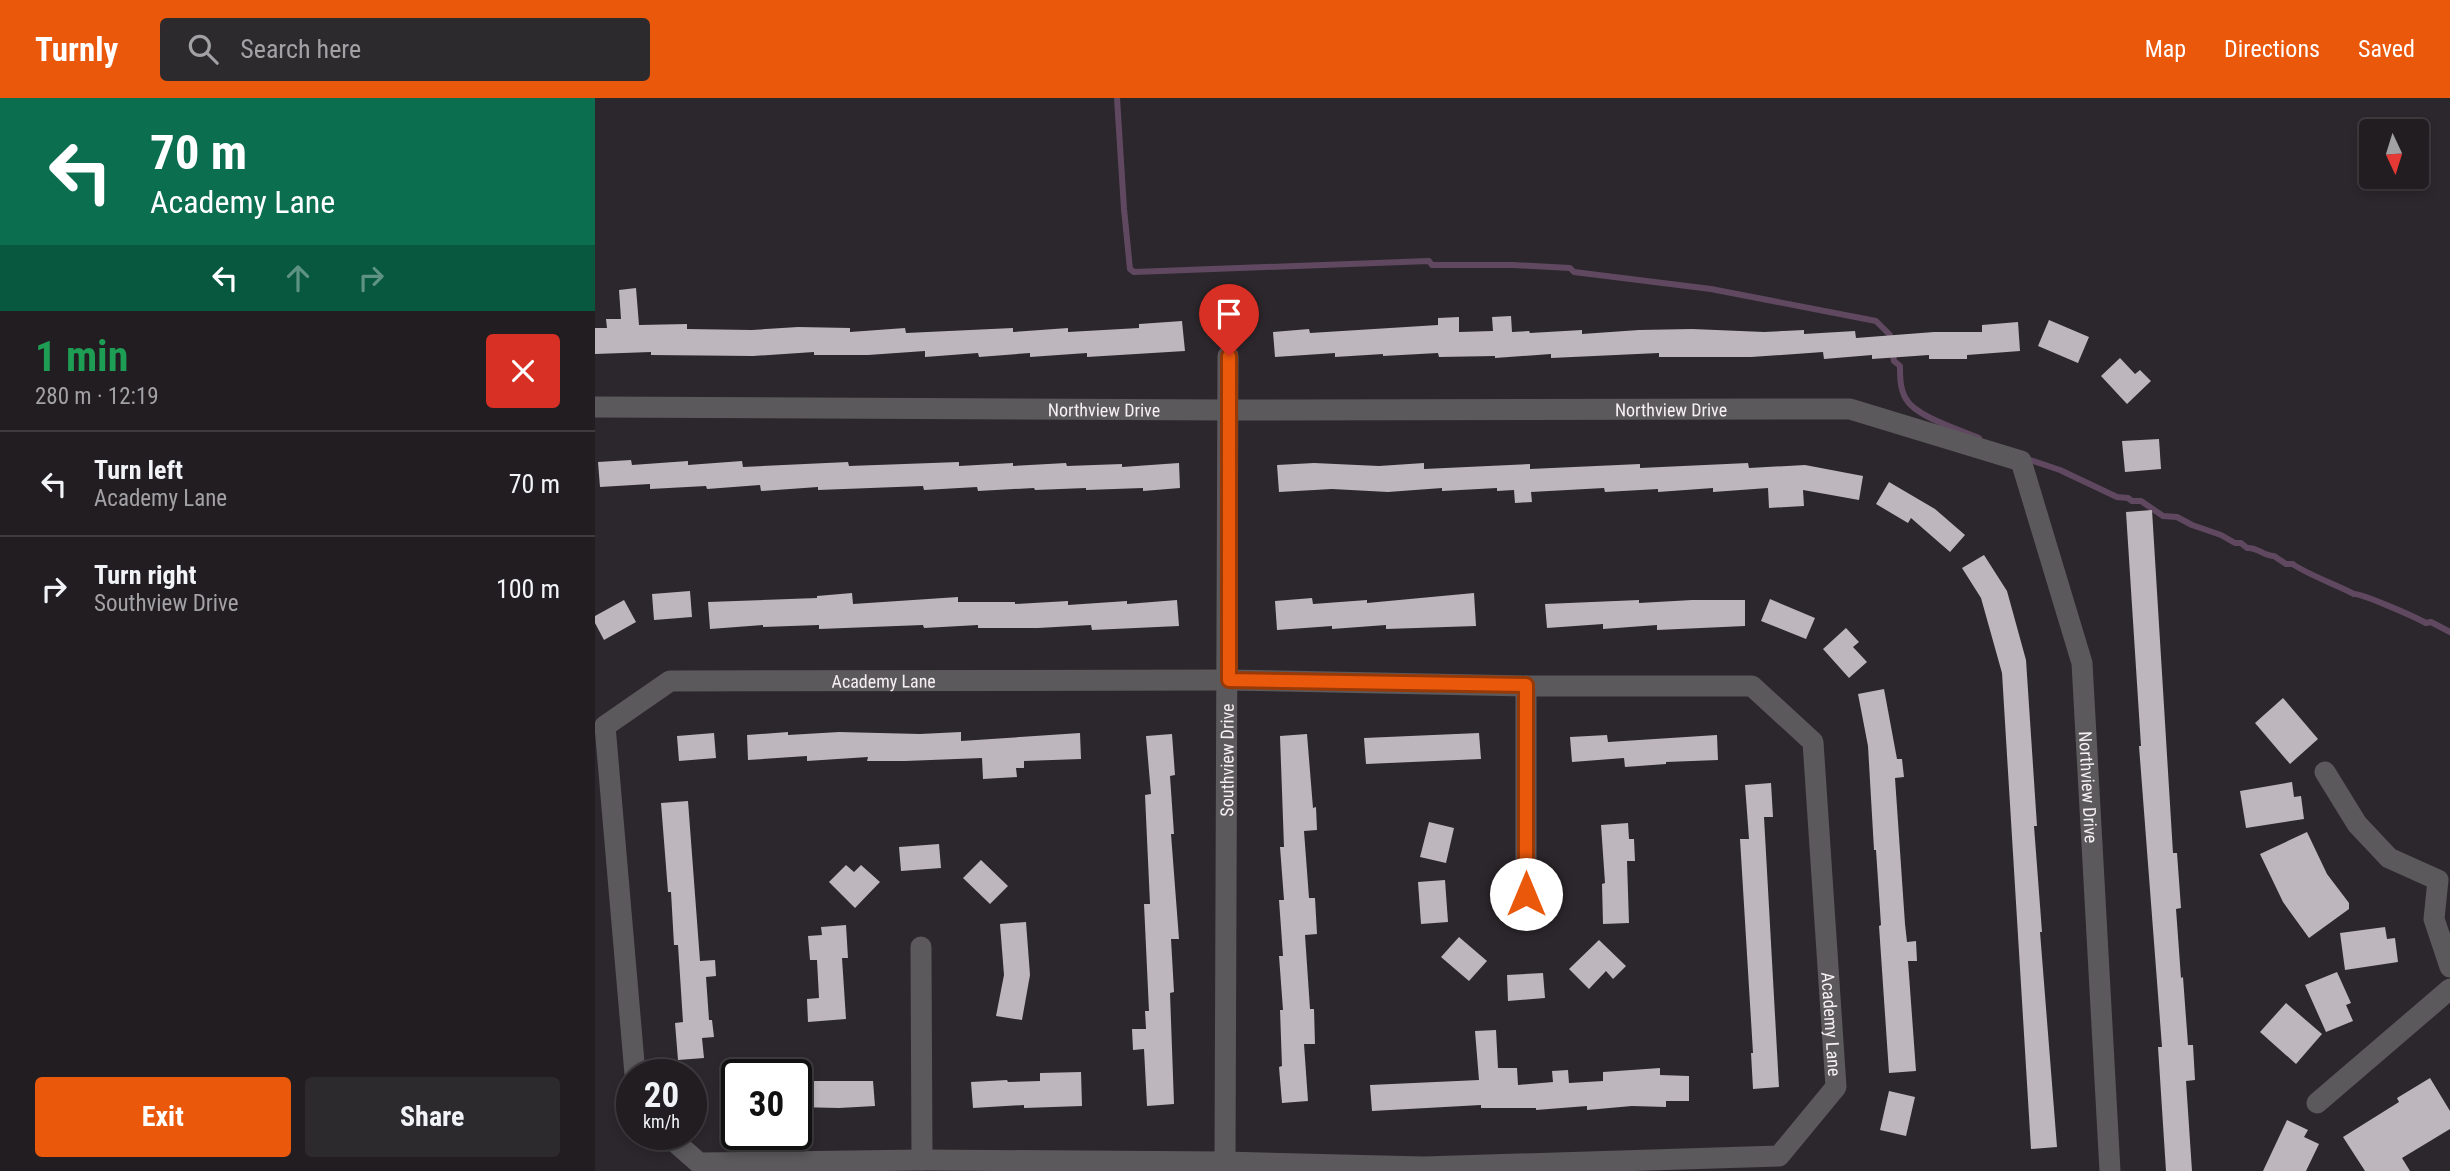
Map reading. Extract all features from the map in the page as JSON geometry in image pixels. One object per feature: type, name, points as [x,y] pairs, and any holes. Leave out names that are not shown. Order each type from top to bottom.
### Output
[{"type":"street","name":"Southview Drive","points":[[1225,1162],[1229,356]]},
{"type":"street","name":"Northview Drive","points":[[595,407],[1850,409],[2021,461],[2082,663],[2110,1171]]},
{"type":"street","name":"Academy Lane","points":[[634,1059],[605,726],[670,681],[1229,680],[1752,686],[1813,742],[1836,1087],[1779,1156],[1424,1169],[1225,1162],[922,1160],[699,1163],[684,1150]]},
{"type":"street","points":[[1526,685],[1526,894]]},
{"type":"street","points":[[2325,772],[2357,824],[2389,858],[2444,875],[2434,919],[2450,967]]},
{"type":"street","points":[[921,947],[922,1160]]},
{"type":"street","points":[[2317,1103],[2450,989]]},
{"type":"building","points":[[636,288],[639,325],[687,324],[687,329],[752,330],[850,328],[850,332],[905,328],[906,333],[1013,328],[1013,332],[1068,328],[1068,332],[1139,328],[1139,324],[1182,321],[1185,351],[1087,357],[1087,353],[1030,357],[1030,353],[979,357],[978,353],[925,357],[925,351],[868,355],[814,355],[814,352],[753,356],[651,355],[651,352],[595,354],[595,328],[607,328],[606,319],[621,319],[619,290]]},
{"type":"building","points":[[1511,316],[1512,332],[1582,330],[1582,334],[1692,329],[1764,332],[1804,330],[1804,334],[1855,331],[1856,338],[1934,332],[1982,332],[1982,325],[2018,322],[2020,351],[1967,355],[1967,359],[1929,359],[1929,355],[1872,359],[1872,355],[1824,359],[1823,352],[1751,357],[1659,357],[1659,353],[1551,358],[1551,354],[1495,358],[1439,357],[1438,353],[1335,357],[1335,353],[1275,357],[1273,332],[1309,329],[1310,333],[1438,325],[1438,318],[1459,317],[1459,332],[1493,331],[1492,317]]},
{"type":"building","points":[[2049,320],[2089,337],[2078,363],[2038,346]]},
{"type":"building","points":[[2120,358],[2135,374],[2140,370],[2151,381],[2127,404],[2101,376]]},
{"type":"building","points":[[2159,439],[2161,469],[2125,472],[2122,441]]},
{"type":"building","points":[[631,460],[632,465],[742,461],[743,467],[848,462],[849,466],[959,462],[959,466],[1066,463],[1067,466],[1122,464],[1122,467],[1179,463],[1180,488],[1143,491],[1143,488],[1034,488],[978,491],[977,487],[924,490],[923,486],[818,490],[818,487],[761,491],[760,485],[707,489],[706,486],[650,489],[650,484],[600,487],[598,462]]},
{"type":"building","points":[[1314,463],[1379,466],[1424,463],[1424,469],[1530,464],[1530,469],[1748,463],[1749,468],[1805,465],[1863,476],[1859,500],[1803,490],[1804,506],[1769,508],[1768,488],[1713,492],[1713,488],[1605,492],[1604,488],[1531,492],[1532,502],[1515,503],[1514,490],[1497,491],[1497,488],[1279,492],[1277,465]]},
{"type":"building","points":[[1889,482],[1935,509],[1965,535],[1950,552],[1911,518],[1908,523],[1876,504]]},
{"type":"building","points":[[2152,510],[2173,853],[2177,853],[2181,908],[2176,909],[2181,978],[2183,977],[2188,1045],[2193,1045],[2195,1080],[2186,1081],[2192,1171],[2166,1171],[2158,1047],[2162,1047],[2139,746],[2126,512]]},
{"type":"building","points":[[1984,555],[2007,591],[2026,660],[2037,826],[2034,826],[2040,932],[2057,1147],[2031,1149],[2002,673],[1981,598],[1962,568]]},
{"type":"building","points":[[690,591],[692,617],[654,620],[652,594]]},
{"type":"building","points":[[852,593],[853,604],[958,597],[958,602],[1015,604],[1068,601],[1068,605],[1177,600],[1179,626],[1092,630],[1091,625],[924,628],[923,625],[819,629],[819,625],[763,625],[710,629],[708,602],[817,598]]},
{"type":"building","points":[[1474,593],[1476,626],[1386,629],[1386,625],[1332,629],[1332,626],[1277,630],[1275,601],[1312,598],[1313,604],[1367,600],[1367,603]]},
{"type":"building","points":[[1770,599],[1815,618],[1806,639],[1761,621]]},
{"type":"building","points":[[624,600],[636,622],[604,640],[595,623],[595,616]]},
{"type":"building","points":[[1639,600],[1639,603],[1745,600],[1745,626],[1657,630],[1657,625],[1603,629],[1603,624],[1547,628],[1545,604]]},
{"type":"building","points":[[1846,628],[1859,642],[1853,647],[1867,662],[1849,678],[1823,649]]},
{"type":"building","points":[[1884,689],[1897,759],[1902,759],[1904,777],[1895,778],[1905,924],[1907,942],[1916,941],[1917,961],[1908,961],[1916,1071],[1889,1073],[1868,746],[1858,694]]},
{"type":"building","points":[[2283,698],[2318,739],[2290,764],[2255,723]]},
{"type":"building","points":[[788,732],[788,735],[839,732],[961,732],[961,741],[1080,733],[1081,759],[1024,761],[1024,768],[1016,768],[1017,777],[983,779],[982,758],[867,761],[868,757],[807,761],[807,756],[748,760],[747,735]]},
{"type":"building","points":[[714,733],[716,758],[679,761],[677,736]]},
{"type":"building","points":[[1479,733],[1481,759],[1366,764],[1364,738]]},
{"type":"building","points":[[1172,734],[1175,775],[1170,776],[1174,834],[1171,834],[1179,939],[1171,939],[1174,1104],[1147,1106],[1144,1049],[1133,1050],[1132,1029],[1146,1029],[1145,1011],[1149,1011],[1144,904],[1150,904],[1145,795],[1151,794],[1146,736]]},
{"type":"building","points":[[1307,734],[1317,830],[1304,831],[1309,898],[1315,898],[1317,934],[1305,935],[1310,1009],[1314,1009],[1315,1044],[1304,1044],[1308,1101],[1282,1103],[1279,1067],[1282,1066],[1280,1010],[1283,1010],[1279,956],[1283,956],[1279,900],[1284,900],[1280,847],[1284,847],[1280,736]]},
{"type":"building","points":[[1607,735],[1608,742],[1717,735],[1718,760],[1625,767],[1624,758],[1572,762],[1570,737]]},
{"type":"building","points":[[2292,782],[2294,797],[2301,796],[2304,819],[2246,828],[2240,791]]},
{"type":"building","points":[[1771,783],[1773,817],[1764,817],[1779,1087],[1753,1089],[1740,839],[1749,839],[1745,785]]},
{"type":"building","points":[[688,801],[700,961],[715,960],[716,976],[706,977],[709,1020],[712,1020],[714,1037],[702,1038],[704,1058],[678,1059],[675,1023],[683,1022],[678,945],[674,945],[661,803]]},
{"type":"building","points":[[1429,822],[1454,828],[1446,863],[1420,857]]},
{"type":"building","points":[[1628,823],[1629,839],[1634,839],[1635,861],[1627,861],[1629,923],[1603,924],[1602,884],[1605,883],[1601,825]]},
{"type":"building","points":[[2307,832],[2327,874],[2349,903],[2349,909],[2309,938],[2283,902],[2260,854]]},
{"type":"building","points":[[939,844],[941,868],[901,871],[899,847]]},
{"type":"building","points":[[981,860],[1008,886],[990,904],[963,878]]},
{"type":"building","points":[[846,865],[854,872],[861,865],[880,882],[855,908],[829,882]]},
{"type":"building","points":[[1445,880],[1448,922],[1421,924],[1418,882]]},
{"type":"building","points":[[1026,922],[1030,975],[1022,1020],[996,1016],[1004,975],[1000,924]]},
{"type":"building","points":[[846,925],[848,958],[842,958],[846,1019],[808,1022],[807,999],[819,998],[817,960],[810,960],[808,936],[822,935],[821,927]]},
{"type":"building","points":[[2385,927],[2387,939],[2395,938],[2398,962],[2345,970],[2340,933]]},
{"type":"building","points":[[1459,937],[1487,961],[1469,981],[1441,957]]},
{"type":"building","points":[[1599,940],[1626,966],[1613,979],[1606,971],[1589,989],[1569,969]]},
{"type":"building","points":[[2337,972],[2351,1003],[2346,1005],[2353,1021],[2326,1032],[2305,985]]},
{"type":"building","points":[[1543,973],[1545,998],[1508,1001],[1507,975]]},
{"type":"building","points":[[2286,1003],[2322,1034],[2296,1064],[2260,1032]]},
{"type":"building","points":[[1496,1030],[1498,1068],[1517,1068],[1518,1085],[1553,1082],[1552,1071],[1568,1070],[1569,1083],[1603,1081],[1603,1072],[1660,1068],[1660,1075],[1689,1076],[1689,1101],[1666,1101],[1666,1107],[1632,1106],[1587,1110],[1587,1106],[1536,1110],[1481,1108],[1481,1105],[1372,1111],[1370,1085],[1479,1080],[1475,1031]]},
{"type":"building","points":[[1081,1072],[1082,1106],[973,1108],[971,1082],[1040,1081],[1040,1073]]},
{"type":"building","points":[[2430,1078],[2450,1111],[2450,1129],[2402,1158],[2410,1171],[2365,1171],[2343,1137],[2399,1102],[2397,1098]]},
{"type":"building","points":[[812,1081],[873,1081],[875,1106],[812,1107]]},
{"type":"building","points":[[1889,1091],[1915,1097],[1906,1136],[1880,1130]]},
{"type":"building","points":[[2287,1120],[2308,1130],[2304,1137],[2319,1144],[2306,1171],[2263,1171]]},
{"type":"waterway","points":[[1117,98],[1124,209],[1130,269],[1134,272],[1429,261],[1432,265],[1570,268],[1574,272],[1711,289],[1876,321],[1890,335],[1894,361],[1900,366],[1903,391],[1911,405],[1939,422],[1979,438]]},
{"type":"waterway","points":[[2024,458],[2060,470],[2117,497],[2141,501],[2163,516],[2177,517],[2235,543],[2241,543],[2247,548],[2274,556],[2354,594],[2426,623],[2431,622],[2450,632]]},
{"type":"route","points":[[1229,356],[1229,680],[1526,685],[1526,894]]}]
